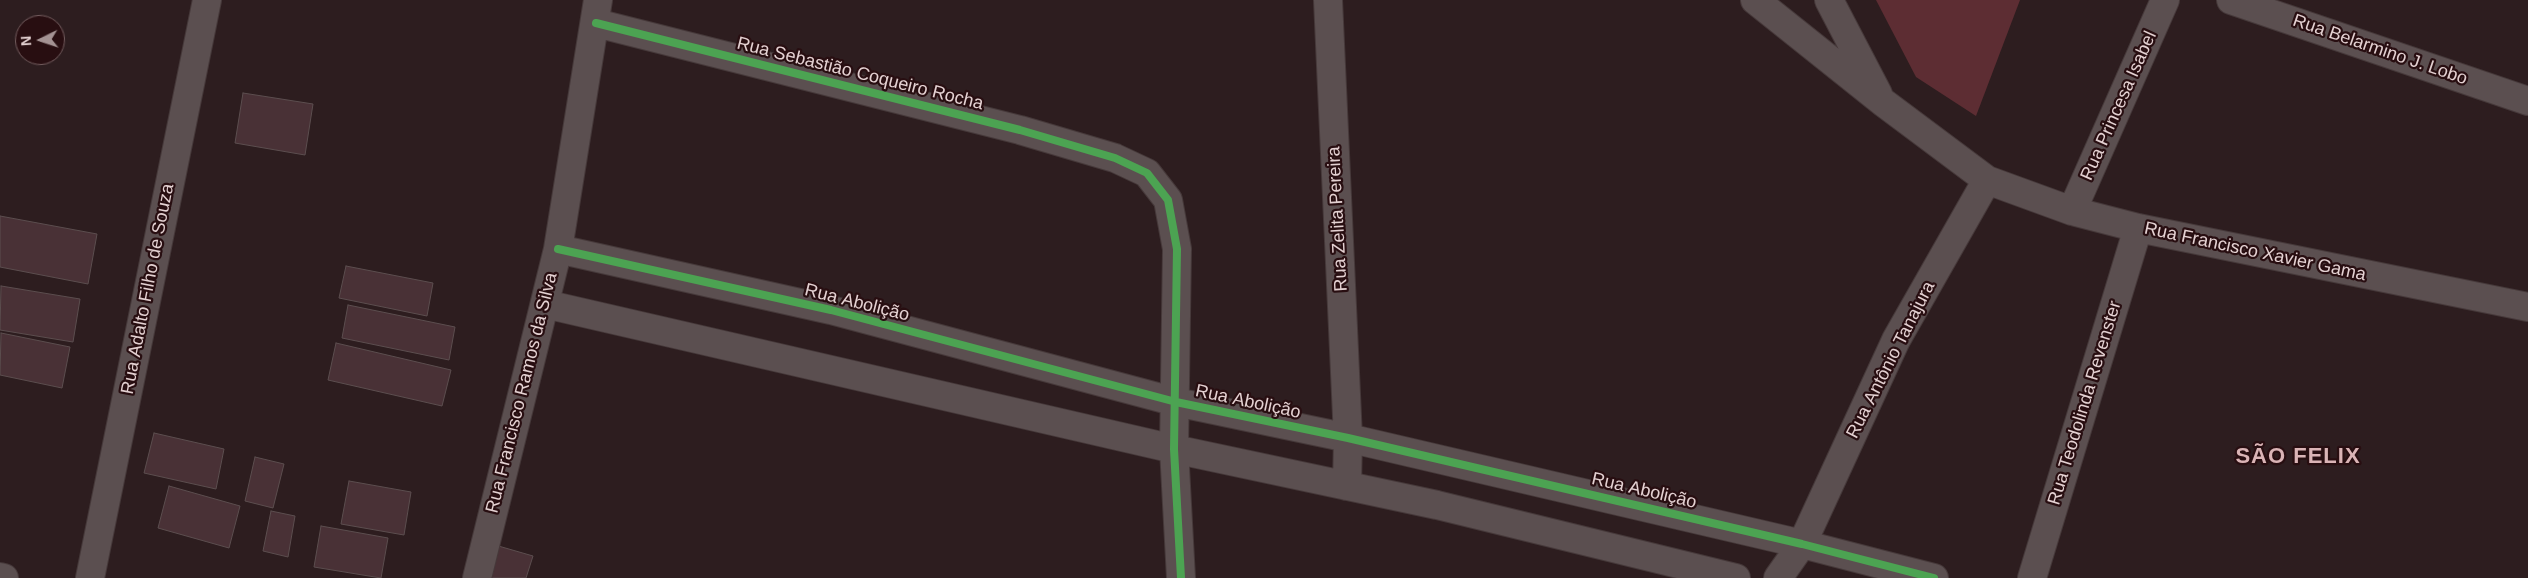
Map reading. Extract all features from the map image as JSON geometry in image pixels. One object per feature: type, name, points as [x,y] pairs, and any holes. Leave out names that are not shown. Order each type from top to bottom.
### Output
[{"type":"street","name":"Rua Adalto Filho de Souza","points":[[90,578],[207,0]]},
{"type":"street","name":"Rua Zelita Pereira","points":[[1328,0],[1348,438],[1347,486]]},
{"type":"street","name":"Rua Francisco Xavier Gama","points":[[1755,0],[1884,104],[1987,180],[2072,211],[2138,228],[2528,307]]},
{"type":"street","points":[[1829,0],[1884,104]]},
{"type":"street","name":"Rua Princesa Isabel","points":[[2072,211],[2165,0]]},
{"type":"street","name":"Rua Belarmino J. Lobo","points":[[2231,0],[2528,101]]},
{"type":"street","name":"Rua Sebastião Coqueiro Rocha","points":[[597,11],[1020,130],[1115,158],[1147,173],[1168,200],[1177,249],[1174,449],[1181,578]]},
{"type":"street","name":"Rua Francisco Ramos da Silva","points":[[477,578],[558,249],[597,11]]},
{"type":"street","name":"Rua Antônio Tanajura","points":[[1778,578],[1802,544],[1896,340],[1987,180]]},
{"type":"street","name":"Rua Teodolinda Revenster","points":[[2032,578],[2138,228]]},
{"type":"street","name":"Rua Abolição","points":[[558,249],[830,310],[1176,402],[1348,438],[1802,544],[1934,578]]},
{"type":"street","points":[[544,304],[1174,449],[1437,505],[1736,578]]},
{"type":"street","points":[[0,577],[4,578]]},
{"type":"shaded area","points":[[1876,0],[2020,0],[1976,116],[1916,77]]},
{"type":"building","points":[[243,93],[313,104],[305,155],[235,143]]},
{"type":"building","points":[[0,216],[97,234],[88,284],[0,267]]},
{"type":"building","points":[[346,266],[433,283],[427,316],[339,298]]},
{"type":"building","points":[[1,286],[80,299],[73,342],[0,330]]},
{"type":"building","points":[[348,305],[455,327],[449,360],[342,338]]},
{"type":"building","points":[[1,333],[70,347],[62,388],[0,375]]},
{"type":"building","points":[[336,343],[451,370],[442,406],[328,380]]},
{"type":"building","points":[[154,433],[224,449],[216,489],[144,473]]},
{"type":"building","points":[[255,457],[284,464],[273,508],[245,501]]},
{"type":"building","points":[[349,481],[411,492],[404,535],[341,524]]},
{"type":"building","points":[[169,486],[240,506],[229,548],[158,528]]},
{"type":"building","points":[[271,511],[295,516],[288,557],[263,551]]},
{"type":"building","points":[[321,526],[388,538],[381,578],[314,567]]},
{"type":"building","points":[[495,545],[533,556],[526,578],[486,578]]},
{"type":"cycle path","points":[[596,23],[1020,130],[1115,158],[1147,173],[1168,200],[1177,249],[1174,449],[1181,578]]},
{"type":"cycle path","points":[[558,249],[831,310],[1176,402],[1348,438],[1802,544],[1934,578]]},
{"type":"district","name":"SÃO FELIX","points":[[2298,457]]}]
